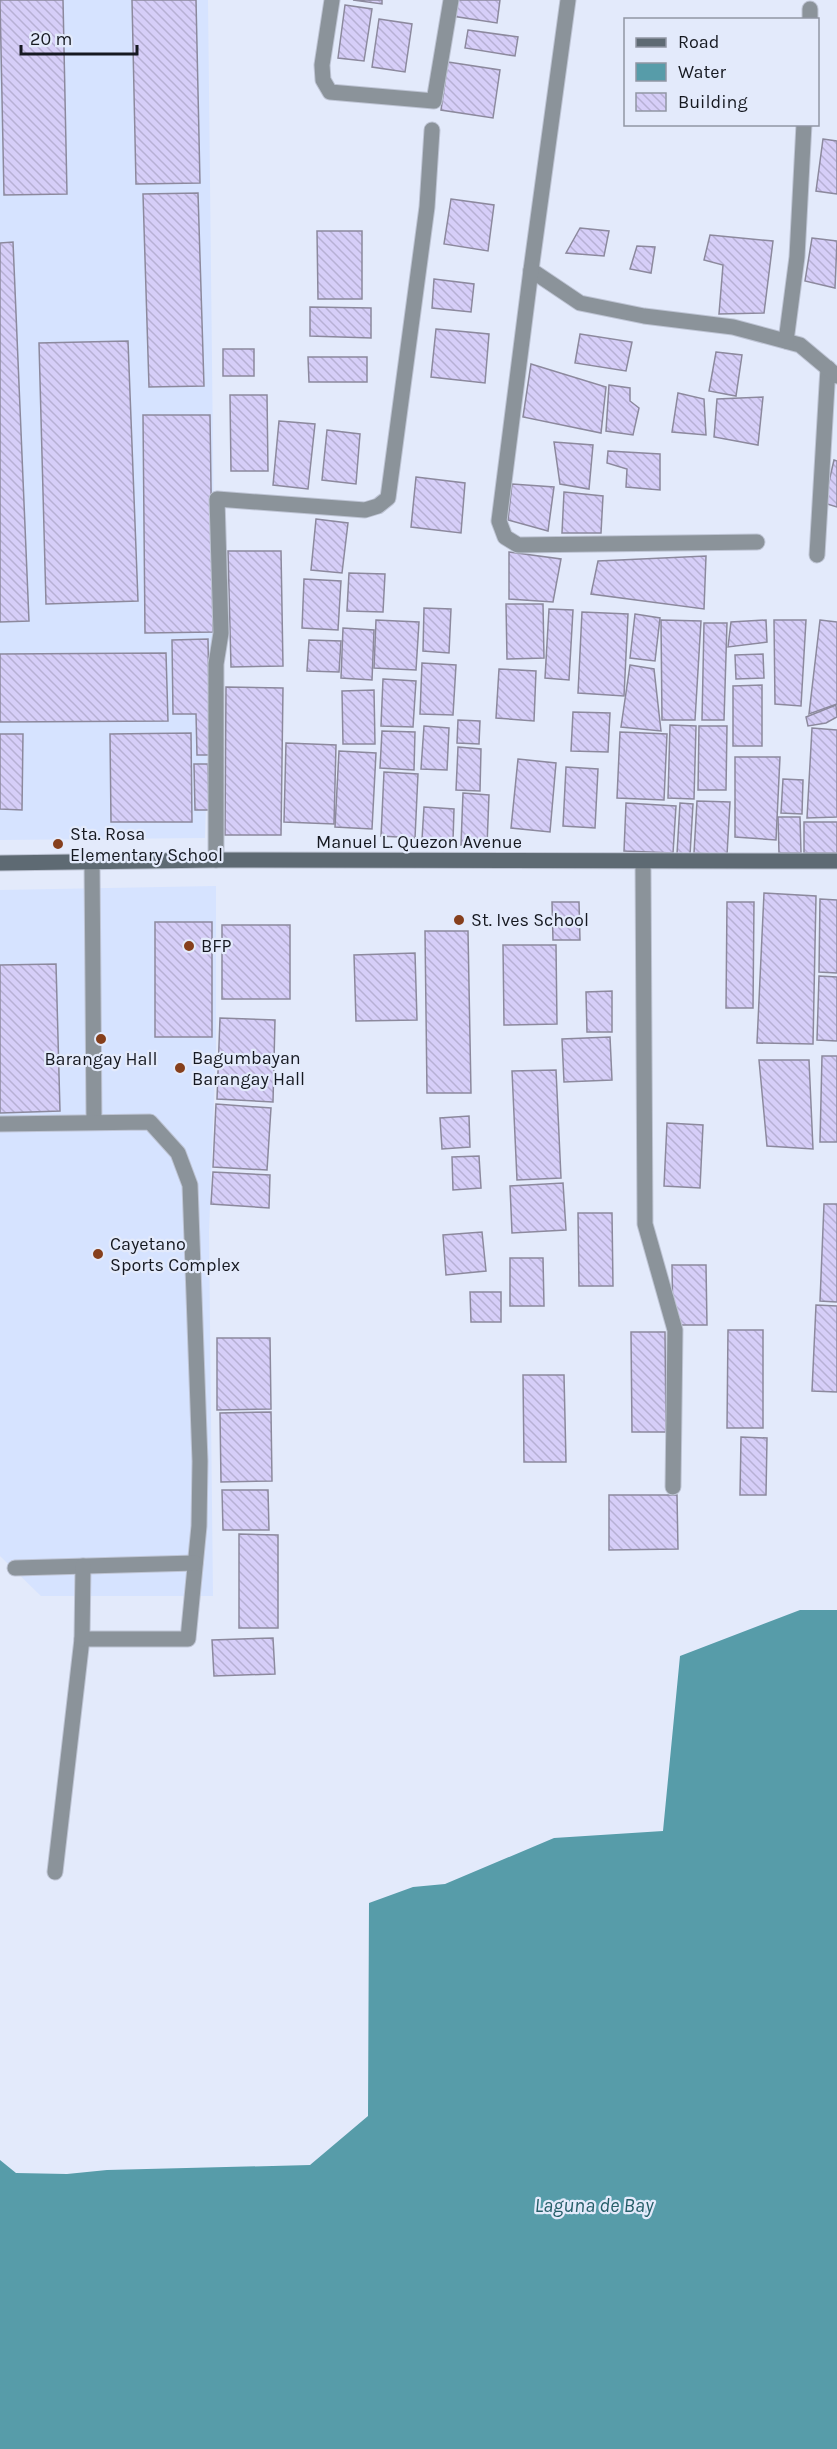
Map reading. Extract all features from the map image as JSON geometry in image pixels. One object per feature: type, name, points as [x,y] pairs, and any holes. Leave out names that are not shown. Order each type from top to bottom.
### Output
[{"type":"main road","name":"Manuel L. Quezon Avenue","points":[[0,863],[216,860],[837,861]]},
{"type":"street","points":[[332,0],[322,65],[323,80],[330,92],[434,101],[452,0]]},
{"type":"street","points":[[568,0],[499,520],[505,537],[518,545],[757,542]]},
{"type":"street","points":[[786,341],[797,257],[804,126]]},
{"type":"street","points":[[216,860],[216,664],[221,633],[218,499],[365,510],[378,506],[388,498],[427,207],[432,130]]},
{"type":"street","points":[[531,270],[580,303],[644,316],[733,327],[786,341],[800,345],[832,372],[817,555]]},
{"type":"street","points":[[92,862],[94,1121]]},
{"type":"street","points":[[643,862],[645,1224],[675,1330],[673,1487]]},
{"type":"street","points":[[0,1124],[150,1122],[178,1153],[190,1185],[200,1461],[199,1526],[189,1639],[82,1639]]},
{"type":"street","points":[[15,1568],[195,1563]]},
{"type":"street","points":[[55,1872],[82,1639],[83,1566]]},
{"type":"shaded area","points":[[0,0],[208,0],[215,633],[210,653],[205,838],[0,840]]},
{"type":"shaded area","points":[[216,886],[216,1047],[209,1232],[213,1596],[41,1596],[0,1556],[0,890]]},
{"type":"water","name":"Laguna de Bay","points":[[800,1610],[837,1610],[837,2449],[0,2449],[0,2160],[16,2173],[67,2174],[107,2170],[310,2165],[368,2116],[369,1903],[413,1887],[445,1884],[554,1838],[663,1831],[680,1656]]},
{"type":"building","points":[[0,0],[63,0],[67,194],[4,195]]},
{"type":"building","points":[[132,0],[196,0],[200,183],[136,184]]},
{"type":"building","points":[[353,0],[382,0],[382,4]]},
{"type":"building","points":[[454,0],[500,0],[497,23],[452,16]]},
{"type":"building","points":[[345,5],[372,9],[364,61],[338,58]]},
{"type":"building","points":[[379,19],[412,24],[405,72],[372,67]]},
{"type":"building","points":[[468,30],[518,37],[515,56],[465,48]]},
{"type":"building","points":[[448,62],[500,70],[493,118],[441,110]]},
{"type":"building","points":[[823,139],[837,141],[837,194],[816,191]]},
{"type":"building","points":[[198,193],[204,386],[149,387],[143,194]]},
{"type":"building","points":[[451,199],[494,205],[488,251],[444,244]]},
{"type":"building","points":[[580,228],[609,231],[604,256],[566,253]]},
{"type":"building","points":[[317,231],[362,231],[362,299],[318,299]]},
{"type":"building","points":[[710,235],[773,241],[764,313],[719,314],[723,265],[704,260]]},
{"type":"building","points":[[812,238],[837,241],[835,288],[805,281]]},
{"type":"building","points":[[13,242],[29,621],[0,622],[0,243]]},
{"type":"building","points":[[637,246],[655,247],[651,273],[630,269]]},
{"type":"building","points":[[434,279],[474,284],[471,312],[432,308]]},
{"type":"building","points":[[310,307],[371,308],[371,338],[310,336]]},
{"type":"building","points":[[436,329],[489,334],[485,383],[431,377]]},
{"type":"building","points":[[580,334],[632,342],[626,371],[575,363]]},
{"type":"building","points":[[128,341],[138,601],[46,604],[39,343]]},
{"type":"building","points":[[223,349],[254,349],[254,376],[223,376]]},
{"type":"building","points":[[716,352],[742,355],[736,396],[709,391]]},
{"type":"building","points":[[308,357],[367,357],[367,382],[309,382]]},
{"type":"building","points":[[531,364],[606,387],[601,433],[523,417]]},
{"type":"building","points":[[609,385],[630,388],[630,401],[639,408],[633,435],[606,431]]},
{"type":"building","points":[[678,393],[704,399],[706,435],[672,432]]},
{"type":"building","points":[[230,395],[267,395],[268,471],[231,471]]},
{"type":"building","points":[[763,397],[758,445],[714,437],[717,399]]},
{"type":"building","points":[[143,415],[210,415],[213,632],[145,633]]},
{"type":"building","points":[[279,421],[315,424],[308,489],[273,485]]},
{"type":"building","points":[[327,430],[360,434],[356,484],[322,480]]},
{"type":"building","points":[[554,442],[593,445],[589,489],[560,484]]},
{"type":"building","points":[[608,451],[660,454],[660,490],[626,487],[627,469],[607,463]]},
{"type":"building","points":[[834,460],[837,461],[837,507],[824,503]]},
{"type":"building","points":[[416,477],[465,483],[461,533],[411,527]]},
{"type":"building","points":[[512,484],[554,487],[548,531],[508,520]]},
{"type":"building","points":[[564,492],[603,496],[601,533],[562,533]]},
{"type":"building","points":[[316,519],[348,523],[342,573],[311,570]]},
{"type":"building","points":[[228,551],[281,551],[283,666],[231,667]]},
{"type":"building","points":[[509,552],[561,559],[553,602],[509,599]]},
{"type":"building","points":[[706,556],[704,609],[591,594],[598,561]]},
{"type":"building","points":[[349,573],[385,574],[383,612],[347,611]]},
{"type":"building","points":[[304,579],[341,581],[338,630],[302,628]]},
{"type":"building","points":[[506,604],[543,604],[544,658],[507,659]]},
{"type":"building","points":[[424,608],[451,609],[449,653],[423,651]]},
{"type":"building","points":[[549,609],[573,610],[569,680],[545,678]]},
{"type":"building","points":[[582,612],[628,614],[624,696],[578,693]]},
{"type":"building","points":[[635,614],[660,618],[655,661],[630,658]]},
{"type":"building","points":[[376,620],[419,622],[416,670],[374,668]]},
{"type":"building","points":[[661,620],[701,621],[695,720],[662,720]]},
{"type":"building","points":[[766,620],[767,642],[728,647],[731,622]]},
{"type":"building","points":[[774,620],[806,620],[801,706],[775,704]]},
{"type":"building","points":[[820,620],[837,622],[837,704],[809,714]]},
{"type":"building","points":[[704,623],[727,623],[724,720],[702,720]]},
{"type":"building","points":[[343,628],[374,630],[372,680],[341,678]]},
{"type":"building","points":[[208,639],[210,755],[197,755],[196,714],[173,714],[172,640]]},
{"type":"building","points":[[309,640],[341,641],[339,672],[307,671]]},
{"type":"building","points":[[166,653],[168,721],[0,722],[0,654]]},
{"type":"building","points":[[763,654],[764,678],[736,679],[735,655]]},
{"type":"building","points":[[422,663],[456,665],[453,715],[420,714]]},
{"type":"building","points":[[630,665],[654,669],[661,731],[621,727]]},
{"type":"building","points":[[499,669],[536,671],[534,721],[496,718]]},
{"type":"building","points":[[383,679],[416,681],[413,727],[381,726]]},
{"type":"building","points":[[762,685],[762,746],[733,746],[733,686]]},
{"type":"building","points":[[226,687],[283,688],[281,835],[225,835]]},
{"type":"building","points":[[374,690],[375,744],[343,744],[342,691]]},
{"type":"building","points":[[836,705],[837,717],[826,723],[808,726],[806,717]]},
{"type":"building","points":[[573,712],[610,713],[608,752],[571,751]]},
{"type":"building","points":[[458,720],[480,721],[479,744],[457,743]]},
{"type":"building","points":[[670,725],[696,726],[694,799],[668,798]]},
{"type":"building","points":[[424,726],[449,728],[447,770],[421,769]]},
{"type":"building","points":[[699,726],[727,726],[726,790],[698,790]]},
{"type":"building","points":[[812,728],[837,730],[837,817],[807,818]]},
{"type":"building","points":[[382,731],[415,732],[414,770],[380,768]]},
{"type":"building","points":[[620,732],[667,734],[664,800],[617,798]]},
{"type":"building","points":[[191,733],[192,822],[111,822],[110,734]]},
{"type":"building","points":[[0,734],[23,734],[22,810],[0,809]]},
{"type":"building","points":[[286,743],[336,745],[334,824],[284,822]]},
{"type":"building","points":[[458,747],[481,749],[480,791],[456,790]]},
{"type":"building","points":[[339,751],[376,753],[372,829],[335,827]]},
{"type":"building","points":[[735,757],[780,757],[776,840],[735,837]]},
{"type":"building","points":[[518,759],[556,763],[550,832],[511,828]]},
{"type":"building","points":[[194,764],[208,764],[209,810],[195,810]]},
{"type":"building","points":[[566,767],[598,769],[595,828],[563,826]]},
{"type":"building","points":[[384,772],[418,774],[415,838],[381,836]]},
{"type":"building","points":[[783,779],[803,780],[802,814],[781,813]]},
{"type":"building","points":[[463,793],[489,795],[487,846],[461,845]]},
{"type":"building","points":[[697,801],[730,802],[727,855],[694,853]]},
{"type":"building","points":[[626,803],[676,806],[673,853],[624,851]]},
{"type":"building","points":[[680,803],[693,804],[690,855],[677,854]]},
{"type":"building","points":[[424,807],[454,809],[453,841],[422,839]]},
{"type":"building","points":[[778,817],[800,817],[801,853],[779,853]]},
{"type":"building","points":[[804,822],[837,822],[837,853],[804,853]]},
{"type":"building","points":[[764,893],[816,896],[813,1044],[757,1043]]},
{"type":"building","points":[[820,899],[837,900],[837,973],[819,972]]},
{"type":"building","points":[[552,902],[579,902],[580,940],[553,940]]},
{"type":"building","points":[[727,902],[754,902],[753,1008],[726,1008]]},
{"type":"building","points":[[155,922],[212,922],[212,1037],[155,1037]]},
{"type":"building","points":[[222,925],[290,925],[290,999],[222,999]]},
{"type":"building","points":[[425,931],[468,931],[471,1093],[427,1093]]},
{"type":"building","points":[[503,945],[556,945],[557,1024],[504,1025]]},
{"type":"building","points":[[415,953],[417,1020],[356,1021],[354,955]]},
{"type":"building","points":[[56,964],[60,1111],[0,1113],[0,965]]},
{"type":"building","points":[[819,976],[837,977],[837,1041],[817,1040]]},
{"type":"building","points":[[612,991],[612,1032],[587,1032],[586,992]]},
{"type":"building","points":[[220,1018],[275,1020],[273,1102],[217,1099]]},
{"type":"building","points":[[610,1037],[612,1080],[564,1082],[562,1039]]},
{"type":"building","points":[[822,1056],[837,1056],[837,1142],[820,1142]]},
{"type":"building","points":[[759,1060],[809,1060],[813,1149],[767,1146]]},
{"type":"building","points":[[556,1070],[561,1178],[517,1180],[512,1071]]},
{"type":"building","points":[[216,1104],[271,1108],[267,1170],[213,1167]]},
{"type":"building","points":[[469,1116],[470,1147],[442,1149],[440,1118]]},
{"type":"building","points":[[667,1123],[703,1125],[700,1188],[664,1186]]},
{"type":"building","points":[[479,1156],[481,1188],[453,1190],[452,1157]]},
{"type":"building","points":[[213,1172],[270,1175],[269,1208],[211,1204]]},
{"type":"building","points":[[563,1183],[566,1230],[512,1233],[510,1186]]},
{"type":"building","points":[[824,1204],[837,1204],[837,1302],[820,1301]]},
{"type":"building","points":[[578,1213],[612,1213],[613,1286],[579,1286]]},
{"type":"building","points":[[482,1232],[486,1271],[446,1275],[443,1235]]},
{"type":"building","points":[[510,1258],[543,1258],[544,1306],[510,1306]]},
{"type":"building","points":[[672,1265],[706,1265],[707,1325],[673,1325]]},
{"type":"building","points":[[470,1292],[501,1292],[501,1322],[471,1322]]},
{"type":"building","points":[[816,1305],[837,1306],[837,1392],[812,1391]]},
{"type":"building","points":[[728,1330],[763,1330],[763,1428],[727,1428]]},
{"type":"building","points":[[631,1332],[665,1332],[666,1432],[632,1432]]},
{"type":"building","points":[[217,1338],[270,1338],[271,1409],[217,1410]]},
{"type":"building","points":[[523,1375],[564,1375],[566,1462],[524,1462]]},
{"type":"building","points":[[271,1412],[272,1481],[221,1482],[220,1413]]},
{"type":"building","points":[[741,1437],[767,1438],[766,1495],[740,1495]]},
{"type":"building","points":[[222,1490],[268,1490],[269,1530],[223,1530]]},
{"type":"building","points":[[609,1495],[677,1495],[678,1549],[609,1550]]},
{"type":"building","points":[[239,1534],[278,1535],[278,1628],[239,1628]]},
{"type":"building","points":[[273,1638],[275,1674],[214,1676],[212,1640]]},
{"type":"place","name":"Sta. Rosa Elementary School","points":[[58,844]]},
{"type":"place","name":"St. Ives School","points":[[459,920]]},
{"type":"place","name":"BFP","points":[[189,946]]},
{"type":"place","name":"Barangay Hall","points":[[101,1039]]},
{"type":"place","name":"Bagumbayan Barangay Hall","points":[[180,1068]]},
{"type":"place","name":"Cayetano Sports Complex","points":[[98,1254]]}]
